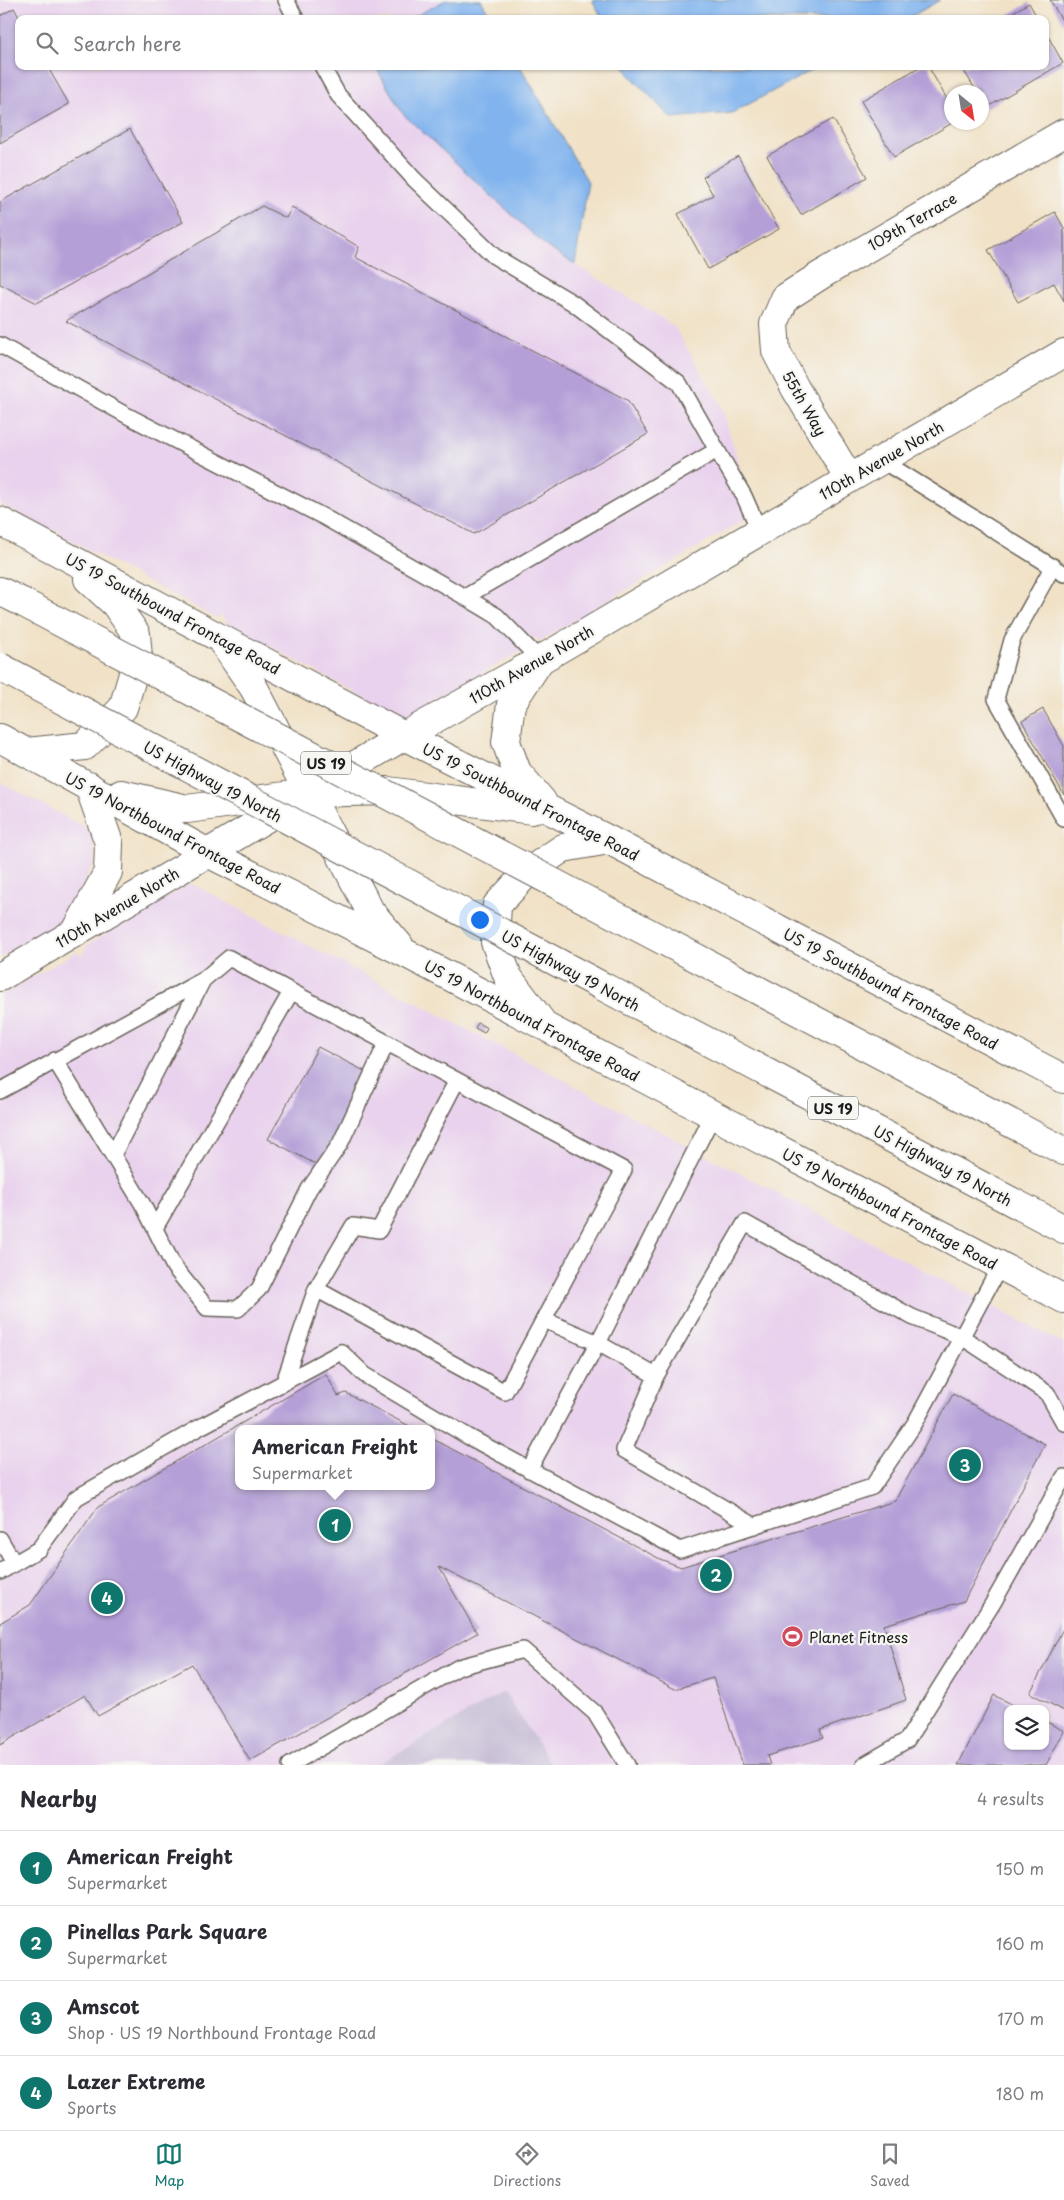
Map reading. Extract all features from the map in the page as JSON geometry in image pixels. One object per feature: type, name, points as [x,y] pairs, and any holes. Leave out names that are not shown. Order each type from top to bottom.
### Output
[{"type":"main road","name":"109th Terrace","points":[[774,324],[785,298],[820,275],[1064,133]]},
{"type":"main road","name":"55th Way","points":[[774,324],[776,351],[795,388],[849,478]]},
{"type":"main road","name":"110th Avenue North","points":[[0,977],[404,736],[540,660],[1064,353]]},
{"type":"main road","name":"US 19 Southbound Frontage Road","points":[[0,521],[404,736],[609,840],[1064,1079]]},
{"type":"main road","points":[[27,752],[85,746],[123,708],[138,657],[136,634],[115,604],[58,552]]},
{"type":"main road","name":"US 19","points":[[11,596],[1064,1151]]},
{"type":"main road","points":[[218,636],[254,688],[370,911],[406,954]]},
{"type":"main road","points":[[540,660],[511,704],[506,742],[517,772],[551,812]]},
{"type":"main road","name":"US Highway 19 North","points":[[0,667],[1064,1229]]},
{"type":"main road","name":"US 19 Northbound Frontage Road","points":[[0,738],[208,853],[406,954],[1064,1299]]},
{"type":"main road","points":[[89,786],[187,809],[308,793],[388,792],[551,812]]},
{"type":"main road","points":[[76,933],[108,872],[109,843],[89,786]]},
{"type":"main road","points":[[547,1028],[508,977],[495,942],[497,905],[528,872],[563,848],[609,840]]},
{"type":"lane","points":[[286,0],[294,15]]},
{"type":"lane","points":[[324,70],[338,95],[414,179],[494,256],[573,303],[679,383],[744,496],[759,530]]},
{"type":"lane","points":[[0,345],[126,415],[322,516],[465,597],[497,616],[540,660]]},
{"type":"lane","points":[[465,597],[717,450]]},
{"type":"lane","points":[[881,460],[1058,570],[1012,640],[996,700],[1064,819]]},
{"type":"lane","points":[[0,1091],[203,980],[229,958],[456,1082],[624,1170],[570,1267],[505,1392],[316,1289]]},
{"type":"lane","points":[[113,1155],[203,980]]},
{"type":"lane","points":[[154,1228],[292,992]]},
{"type":"lane","points":[[55,1060],[113,1155],[174,1267],[208,1308],[238,1309],[260,1289],[309,1189],[340,1144],[386,1044]]},
{"type":"lane","points":[[284,1382],[316,1289],[353,1226],[379,1230],[456,1082]]},
{"type":"lane","points":[[529,1470],[598,1343],[713,1115]]},
{"type":"lane","points":[[755,1526],[624,1450],[656,1376],[745,1223],[912,1317],[962,1336],[1047,1393],[1064,1423]]},
{"type":"lane","points":[[0,1572],[39,1549],[76,1498],[200,1427],[341,1352],[365,1375],[469,1437],[680,1550],[872,1487],[914,1423],[1000,1266]]},
{"type":"lane","points":[[544,1320],[598,1343],[656,1376]]},
{"type":"lane","points":[[864,1765],[906,1740],[993,1603],[1064,1477]]},
{"type":"lane","points":[[0,1539],[14,1563]]},
{"type":"lane","points":[[290,1765],[459,1667],[523,1650],[595,1713],[627,1765]]},
{"type":"shaded area","points":[[0,0],[446,0],[418,15],[15,15],[15,70],[377,70],[403,114],[547,247],[674,326],[722,407],[754,514],[540,641],[535,637],[529,647],[403,718],[228,624],[221,615],[216,618],[66,538],[56,529],[50,530],[0,504]]},
{"type":"shaded area","points":[[0,782],[88,829],[94,844],[93,865],[64,921],[0,958]]},
{"type":"shaded area","points":[[190,883],[1064,1344],[1064,1765],[552,1765],[504,1693],[377,1765],[0,1765],[0,996],[76,952],[82,955],[87,945]]},
{"type":"shaded area","points":[[504,1692],[552,1765],[377,1765]]},
{"type":"water","points":[[446,0],[481,0],[490,15],[418,15]]},
{"type":"water","points":[[592,0],[940,0],[914,15],[601,15]]},
{"type":"water","points":[[377,70],[522,70],[588,182],[575,264],[547,247],[403,114]]},
{"type":"water","points":[[627,70],[813,70],[732,113],[671,118]]},
{"type":"building","points":[[1050,0],[1064,0],[1064,24]]},
{"type":"building","points":[[1029,3],[1036,15],[1008,15]]},
{"type":"building","points":[[14,8],[18,15],[15,15],[15,70],[49,70],[69,104],[0,143],[0,16]]},
{"type":"building","points":[[1049,38],[1063,63],[989,106],[989,85],[973,85],[963,70],[1049,70]]},
{"type":"building","points":[[914,70],[930,70],[944,94],[944,128],[894,157],[861,101]]},
{"type":"building","points":[[833,119],[867,177],[801,215],[767,156]]},
{"type":"building","points":[[130,129],[183,222],[37,303],[0,284],[0,202]]},
{"type":"building","points":[[738,156],[779,229],[708,269],[678,214],[713,195],[703,177]]},
{"type":"building","points":[[262,206],[286,218],[292,207],[359,247],[355,257],[627,400],[648,434],[474,534],[66,321]]},
{"type":"building","points":[[1055,212],[1064,228],[1064,301],[1054,283],[1018,302],[988,250]]},
{"type":"building","points":[[1043,709],[1064,746],[1064,795],[1022,721]]},
{"type":"building","points":[[478,1023],[487,1028],[484,1033],[475,1028]]},
{"type":"building","points":[[318,1047],[370,1074],[321,1167],[268,1139]]},
{"type":"building","points":[[326,1374],[338,1396],[346,1393],[407,1425],[239,1425]]},
{"type":"building","points":[[953,1394],[1045,1444],[964,1601],[884,1625],[906,1700],[820,1730],[823,1738],[767,1756],[770,1765],[743,1765],[713,1678],[675,1689],[439,1567],[477,1633],[250,1761],[192,1664],[98,1716],[85,1695],[0,1745],[0,1623],[30,1605],[98,1507],[235,1427],[235,1490],[435,1490],[435,1440],[660,1559],[681,1567],[895,1501]]},
{"type":"building","points":[[1064,1627],[1064,1711],[1030,1693]]},
{"type":"building","points":[[994,1695],[1013,1705],[1004,1705],[1004,1750],[1049,1750],[1049,1723],[1064,1731],[1046,1765],[958,1765]]},
{"type":"place","name":"Amscot","points":[[965,1465]]},
{"type":"place","name":"American Freight","points":[[335,1525]]},
{"type":"place","name":"Pinellas Park Square","points":[[716,1575]]},
{"type":"place","name":"Lazer Extreme","points":[[107,1598]]},
{"type":"place","name":"Planet Fitness","points":[[793,1636]]}]
